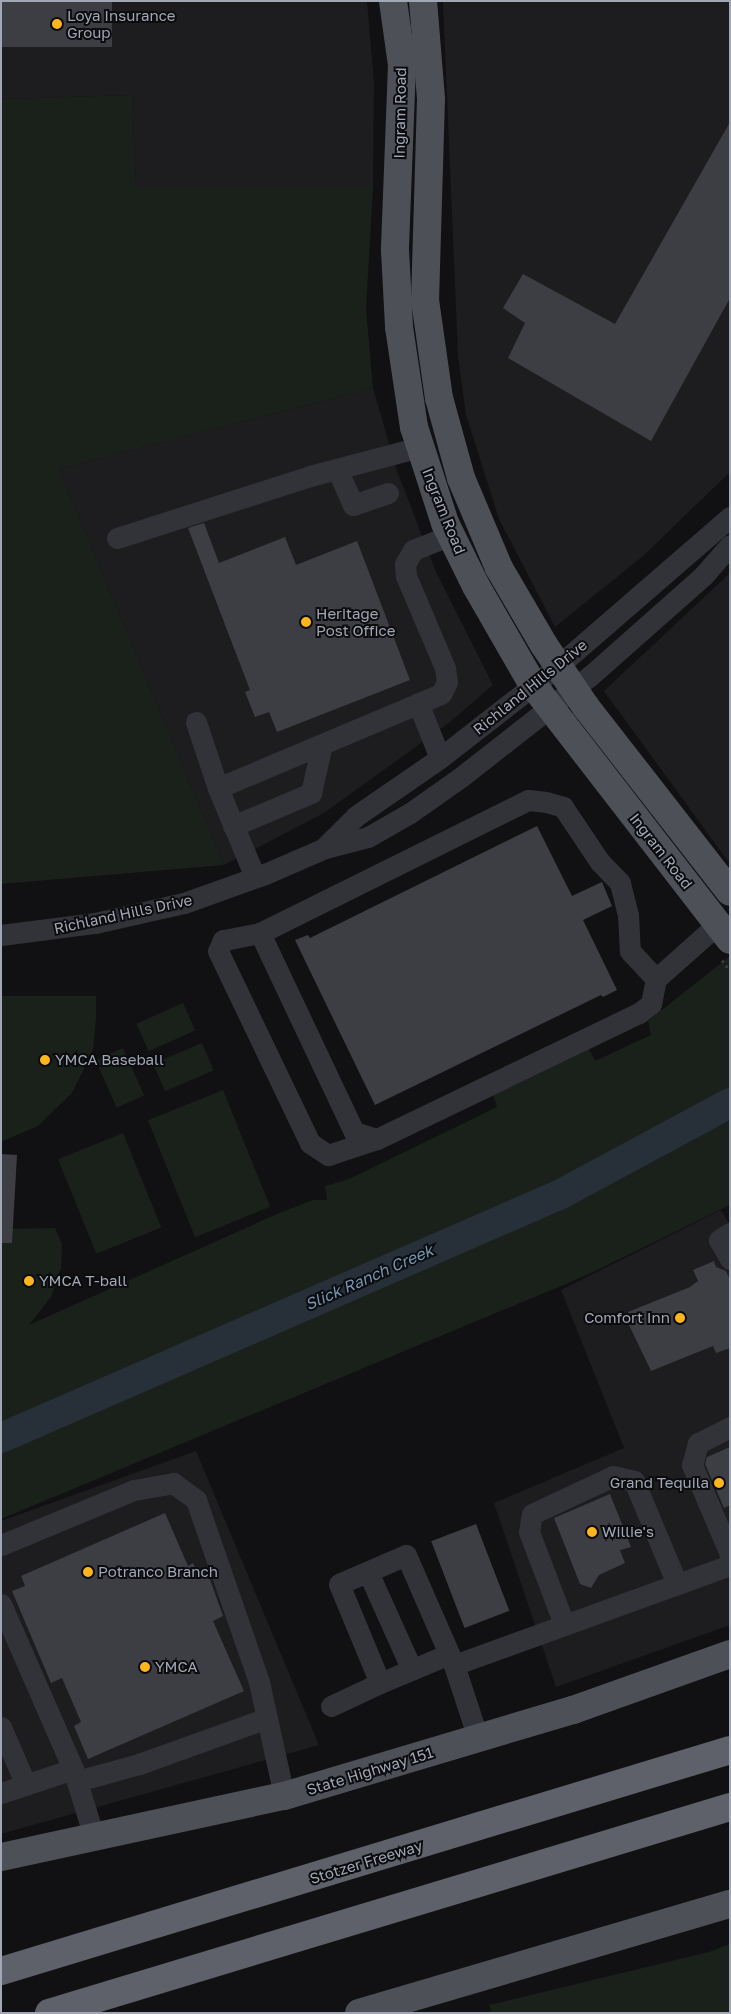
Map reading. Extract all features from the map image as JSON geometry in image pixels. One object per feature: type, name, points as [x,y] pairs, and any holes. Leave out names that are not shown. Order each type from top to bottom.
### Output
[{"type":"highway","name":"Stotzer Freeway","points":[[1,1971],[730,1750]]},
{"type":"highway","points":[[49,2013],[730,1807]]},
{"type":"main road","name":"Ingram Road","points":[[394,1],[402,65],[394,280],[408,398],[420,447],[451,535],[476,586],[541,696],[726,927]]},
{"type":"main road","name":"Ingram Road","points":[[423,1],[430,68],[425,300],[436,380],[449,440],[478,523],[520,608],[573,689],[730,892]]},
{"type":"main road","points":[[401,128],[430,129]]},
{"type":"main road","points":[[420,447],[449,440]]},
{"type":"main road","name":"State Highway 151","points":[[1,1856],[284,1796],[629,1692],[730,1654]]},
{"type":"main road","points":[[359,2013],[730,1904]]},
{"type":"street","points":[[117,538],[346,467],[420,447]]},
{"type":"street","points":[[346,467],[353,505],[388,493]]},
{"type":"street","name":"Richland Hills Drive","points":[[1,935],[95,923],[175,905],[255,878],[325,848],[368,837],[410,814],[541,696],[558,666],[730,517]]},
{"type":"street","points":[[218,788],[441,694],[447,682],[445,668],[406,576],[405,564],[413,550],[451,535]]},
{"type":"street","name":"Richland Hills Drive","points":[[325,848],[356,816],[440,758],[541,696],[573,689],[662,614],[703,576],[730,545]]},
{"type":"street","points":[[418,703],[440,758]]},
{"type":"street","points":[[196,722],[218,788],[255,878]]},
{"type":"street","points":[[233,826],[311,792],[322,744]]},
{"type":"street","points":[[656,979],[630,950],[628,915],[620,883],[600,862],[563,807],[546,802],[528,800],[260,933],[223,940],[218,951],[310,1143],[328,1155],[377,1139],[639,1013],[651,1004],[656,979],[726,927]]},
{"type":"street","points":[[260,933],[354,1132],[377,1139]]},
{"type":"street","points":[[730,1233],[718,1240],[730,1259]]},
{"type":"street","points":[[730,1427],[698,1443],[692,1465],[730,1554]]},
{"type":"street","points":[[564,1624],[529,1532],[532,1514],[613,1476],[634,1482],[677,1584]]},
{"type":"street","points":[[1,1544],[134,1490],[173,1483],[196,1500],[259,1682],[284,1796]]},
{"type":"street","points":[[380,1683],[339,1584],[406,1555],[452,1660],[478,1738]]},
{"type":"street","points":[[331,1706],[412,1670],[452,1660],[564,1624],[730,1565]]},
{"type":"street","points":[[368,1572],[412,1670]]},
{"type":"street","points":[[1,1604],[10,1649],[75,1775],[94,1837]]},
{"type":"street","points":[[1,1793],[26,1785],[139,1764],[266,1718]]},
{"type":"street","points":[[1,1728],[26,1785]]},
{"type":"shaded area","points":[[1,1],[367,1],[374,83],[373,187],[136,187],[132,95],[1,99]]},
{"type":"shaded area","points":[[443,1],[730,1],[730,472],[643,556],[555,627],[499,519],[466,415],[458,356]]},
{"type":"shaded area","points":[[132,95],[136,187],[373,187],[366,309],[373,388],[59,469],[224,865],[1,884],[1,99]]},
{"type":"shaded area","points":[[373,388],[397,471],[436,572],[493,685],[450,722],[324,813],[224,865],[59,469]]},
{"type":"shaded area","points":[[730,573],[730,864],[604,691]]},
{"type":"shaded area","points":[[730,956],[730,1205],[587,1275],[1,1519],[1,1229],[55,1228],[62,1244],[61,1268],[51,1297],[29,1325],[277,1214],[313,1200],[327,1200],[325,1186],[349,1179],[497,1107],[493,1095],[589,1049],[595,1061],[651,1035],[648,1021]]},
{"type":"shaded area","name":"YMCA Baseball","points":[[1,996],[96,996],[96,1018],[93,1051],[72,1093],[38,1126],[1,1142]]},
{"type":"shaded area","points":[[183,1003],[195,1030],[149,1051],[136,1024]]},
{"type":"shaded area","points":[[202,1043],[214,1071],[165,1091],[153,1064]]},
{"type":"shaded area","points":[[123,1048],[144,1096],[117,1108],[96,1060]]},
{"type":"shaded area","points":[[223,1090],[270,1207],[195,1237],[148,1120]]},
{"type":"shaded area","points":[[123,1133],[161,1228],[96,1254],[58,1159]]},
{"type":"shaded area","points":[[721,1210],[730,1225],[730,1625],[556,1687],[494,1503],[624,1448],[561,1290]]},
{"type":"shaded area","points":[[196,1451],[319,1745],[1,1834],[1,1521]]},
{"type":"shaded area","points":[[730,1944],[730,2013],[492,2013],[489,2005],[709,1952]]},
{"type":"building","name":"Loya Insurance Group","points":[[1,1],[112,1],[112,47],[1,47]]},
{"type":"building","points":[[730,122],[730,298],[651,441],[508,358],[525,323],[503,308],[523,274],[615,324]]},
{"type":"building","name":"Heritage Post Office","points":[[204,523],[219,563],[285,537],[296,565],[357,541],[410,680],[277,732],[269,712],[255,717],[245,692],[250,690],[188,528]]},
{"type":"building","points":[[537,826],[572,896],[602,882],[612,906],[583,920],[617,990],[603,997],[601,995],[375,1105],[295,940],[308,935],[310,938]]},
{"type":"building","points":[[1,1154],[17,1155],[12,1243],[1,1243]]},
{"type":"building","name":"Comfort Inn","points":[[714,1261],[716,1267],[726,1271],[730,1280],[730,1348],[716,1353],[713,1346],[651,1371],[629,1325],[633,1324],[628,1312],[690,1287],[698,1281],[693,1270]]},
{"type":"building","name":"Grand Tequila","points":[[730,1447],[730,1505],[724,1508],[705,1464],[707,1457]]},
{"type":"building","name":"Willie's","points":[[610,1494],[631,1547],[620,1550],[625,1563],[599,1575],[591,1588],[580,1584],[554,1518]]},
{"type":"building","points":[[165,1513],[188,1566],[193,1563],[198,1575],[207,1571],[223,1616],[213,1621],[244,1691],[88,1759],[74,1726],[81,1722],[62,1678],[51,1683],[12,1591],[25,1586],[21,1576]]},
{"type":"building","points":[[476,1524],[509,1611],[465,1628],[431,1541]]},
{"type":"waterway","name":"Slick Ranch Creek","points":[[1,1438],[561,1194],[730,1103]]},
{"type":"place","name":"Loya Insurance Group","points":[[57,24]]},
{"type":"place","name":"Heritage Post Office","points":[[306,622]]},
{"type":"place","name":"YMCA Baseball","points":[[45,1060]]},
{"type":"place","name":"YMCA T-ball","points":[[29,1281]]},
{"type":"place","name":"Comfort Inn","points":[[680,1318]]},
{"type":"place","name":"Grand Tequila","points":[[719,1483]]},
{"type":"place","name":"Willie's","points":[[592,1532]]},
{"type":"place","name":"Potranco Branch","points":[[88,1572]]},
{"type":"place","name":"YMCA","points":[[145,1667]]}]
